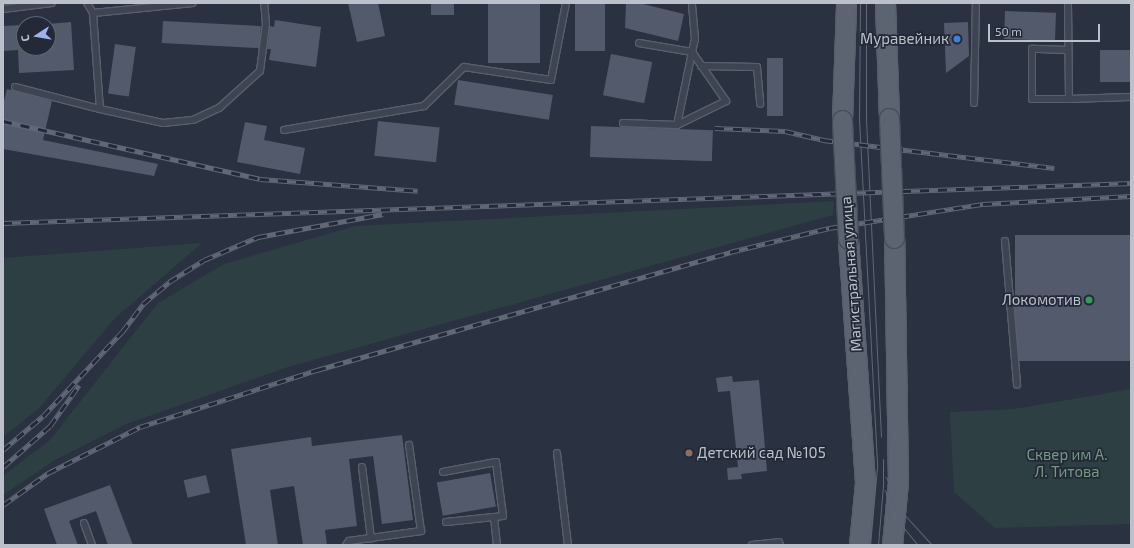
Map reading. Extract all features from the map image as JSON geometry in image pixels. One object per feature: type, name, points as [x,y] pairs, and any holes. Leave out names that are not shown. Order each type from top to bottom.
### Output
[{"type":"main road","name":"Магистральная улица","points":[[846,3],[842,120],[848,239],[865,483],[859,545]]},
{"type":"main road","points":[[886,3],[894,238],[898,482],[892,545]]},
{"type":"lane","points":[[3,9],[52,3]]},
{"type":"lane","points":[[87,3],[94,13],[100,109]]},
{"type":"lane","points":[[94,13],[193,3]]},
{"type":"lane","points":[[14,87],[163,123],[193,120],[219,108],[260,71],[266,24],[264,3]]},
{"type":"lane","points":[[284,130],[424,106],[464,67],[551,80],[566,3]]},
{"type":"lane","points":[[677,125],[695,39],[692,3]]},
{"type":"lane","points":[[974,103],[976,3]]},
{"type":"lane","points":[[1068,3],[1069,99]]},
{"type":"lane","points":[[623,123],[677,125],[726,101],[692,52],[639,43]]},
{"type":"lane","points":[[1068,50],[1032,49],[1032,99],[1129,98]]},
{"type":"lane","points":[[701,66],[757,67],[760,104]]},
{"type":"lane","points":[[1005,241],[1017,384]]},
{"type":"lane","points":[[346,545],[348,541],[421,531],[409,445]]},
{"type":"lane","points":[[557,453],[568,545]]},
{"type":"lane","points":[[442,472],[496,462],[504,516],[446,522]]},
{"type":"lane","points":[[362,467],[371,538]]},
{"type":"lane","points":[[494,517],[497,545]]},
{"type":"lane","points":[[84,523],[92,545]]},
{"type":"lane","points":[[752,545],[778,542],[780,545]]},
{"type":"green space","points":[[834,201],[833,215],[288,367],[124,425],[55,460],[3,495],[3,476],[50,440],[158,303],[224,264],[355,226]]},
{"type":"green space","points":[[202,243],[115,318],[39,408],[3,437],[3,258]]},
{"type":"green space","name":"Сквер им А. Л. Титова","points":[[1131,389],[1131,524],[995,528],[954,492],[950,412],[1014,409]]},
{"type":"building","points":[[348,3],[378,3],[385,36],[357,42]]},
{"type":"building","points":[[431,3],[454,3],[454,15],[431,15]]},
{"type":"building","points":[[488,3],[540,3],[540,63],[488,63]]},
{"type":"building","points":[[575,3],[605,3],[605,51],[575,51]]},
{"type":"building","points":[[626,3],[639,3],[684,14],[678,41],[625,28]]},
{"type":"building","points":[[1005,11],[1056,13],[1055,41],[1004,39]]},
{"type":"building","points":[[275,20],[321,27],[316,67],[269,60],[271,49],[267,49],[270,26],[274,27]]},
{"type":"building","points":[[163,21],[261,26],[260,48],[162,43]]},
{"type":"building","points":[[71,22],[74,70],[19,73],[18,56],[56,56],[56,23]]},
{"type":"building","name":"Муравейник","points":[[968,22],[969,56],[946,73],[944,23]]},
{"type":"building","points":[[16,25],[16,50],[3,51],[3,26]]},
{"type":"building","points":[[115,44],[136,47],[129,96],[108,94]]},
{"type":"building","points":[[1100,50],[1131,50],[1131,82],[1100,82]]},
{"type":"building","points":[[611,54],[652,62],[644,103],[603,95]]},
{"type":"building","points":[[767,58],[783,58],[783,116],[767,116]]},
{"type":"building","points":[[458,80],[553,95],[549,120],[454,105]]},
{"type":"building","points":[[7,89],[52,101],[43,140],[158,164],[154,176],[3,149],[3,105]]},
{"type":"building","points":[[378,121],[440,127],[436,162],[374,156]]},
{"type":"building","points":[[245,122],[267,126],[264,140],[305,148],[300,174],[237,162]]},
{"type":"building","points":[[591,126],[713,130],[712,161],[590,157]]},
{"type":"building","points":[[1015,235],[1131,235],[1131,361],[1015,361]]},
{"type":"building","points":[[732,376],[733,382],[759,380],[767,471],[741,474],[742,479],[728,480],[727,468],[738,467],[730,391],[718,392],[716,378]]},
{"type":"building","points":[[402,435],[413,520],[382,524],[373,456],[349,459],[357,526],[325,530],[327,545],[303,545],[294,486],[270,490],[278,545],[246,545],[231,449],[311,437],[312,446]]},
{"type":"building","points":[[490,473],[496,506],[443,516],[437,482]]},
{"type":"building","points":[[206,475],[210,493],[188,498],[184,480]]},
{"type":"building","points":[[110,485],[133,545],[108,545],[96,511],[69,521],[78,545],[57,545],[44,509]]},
{"type":"tram line","points":[[860,3],[859,119],[877,467],[870,545]]},
{"type":"tram line","points":[[866,3],[866,119],[881,437]]},
{"type":"tram line","points":[[878,545],[883,486],[883,459]]},
{"type":"tram line","points":[[886,477],[900,510],[932,545]]},
{"type":"tram line","points":[[885,490],[895,517],[918,545]]},
{"type":"railway","points":[[3,121],[260,179],[418,191]]},
{"type":"railway","points":[[715,128],[785,131],[823,140],[1054,168]]},
{"type":"railway","points":[[3,223],[1131,183]]},
{"type":"railway","points":[[3,505],[48,473],[140,427],[317,370],[730,252],[829,228],[983,204],[1131,196]]},
{"type":"railway","points":[[3,450],[43,416],[122,332],[143,304],[169,282],[204,260],[258,237],[383,214]]},
{"type":"railway","points":[[3,467],[50,426],[79,385]]},
{"type":"place","name":"Муравейник","points":[[957,39]]},
{"type":"place","name":"Локомотив","points":[[1089,300]]},
{"type":"place","name":"Детский сад №105","points":[[689,453]]}]
